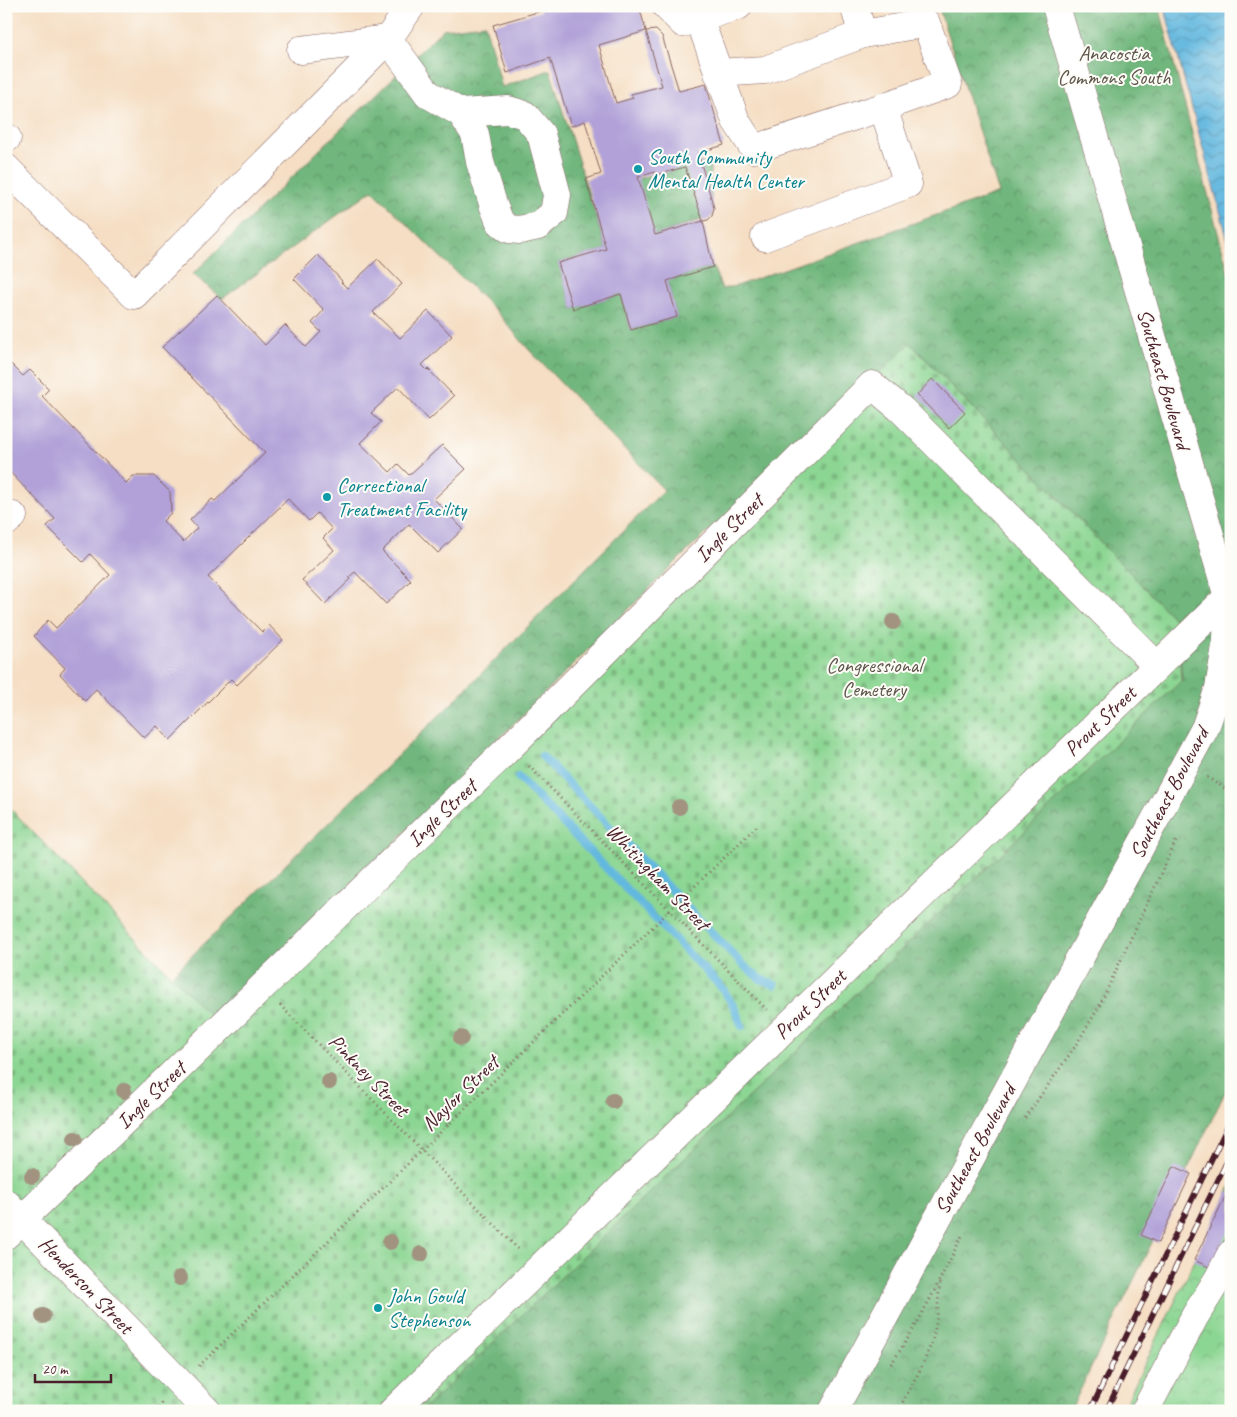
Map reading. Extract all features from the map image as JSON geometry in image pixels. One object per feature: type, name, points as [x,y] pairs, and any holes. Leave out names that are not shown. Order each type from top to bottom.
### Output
[{"type":"street","points":[[7,171],[134,295],[388,39],[411,6]]},
{"type":"street","points":[[666,6],[683,23],[738,6]]},
{"type":"street","points":[[854,6],[864,34]]},
{"type":"street","name":"Southeast Boulevard","points":[[832,1411],[1205,728],[1219,688],[1227,640],[1228,597],[1056,6]]},
{"type":"street","points":[[699,18],[718,73],[736,121],[754,149],[948,84],[926,23],[864,34],[765,70],[718,73]]},
{"type":"street","points":[[301,50],[388,39]]},
{"type":"street","points":[[388,39],[428,94],[461,113],[476,134],[480,162],[500,222],[509,229],[520,230],[538,226],[554,212],[557,195],[541,134],[525,115],[508,110],[461,113]]},
{"type":"street","points":[[765,237],[908,184],[883,107]]},
{"type":"street","name":"Ingle Street","points":[[12,1219],[262,987],[510,747],[872,385],[902,410],[1157,666]]},
{"type":"street","name":"Prout Street","points":[[393,1411],[1228,597]]},
{"type":"street","name":"Henderson Street","points":[[12,1219],[207,1411]]},
{"type":"street","points":[[1145,1411],[1195,1316],[1231,1254]]},
{"type":"path","name":"Whitingham Street","points":[[510,747],[785,1028]]},
{"type":"path","points":[[1210,768],[1206,777],[1231,792]]},
{"type":"path","name":"Naylor Street","points":[[181,1384],[760,824]]},
{"type":"path","points":[[1022,1123],[1074,1048],[1099,1007],[1178,839]]},
{"type":"path","name":"Pinkney Street","points":[[262,987],[538,1270]]},
{"type":"path","points":[[890,1366],[940,1278],[964,1230]]},
{"type":"path","points":[[898,1411],[920,1370],[932,1342],[940,1278]]},
{"type":"green space","name":"Anacostia Commons South","points":[[938,6],[1159,6],[1231,283],[1231,1080],[1070,1411],[422,1411],[1182,680],[1177,622],[911,344],[681,557],[215,1022],[171,976],[451,704],[664,490],[530,351],[496,311],[372,190],[222,299],[193,274],[443,29],[485,24],[502,87],[550,70],[606,249],[558,263],[573,309],[621,294],[631,330],[677,317],[667,281],[713,267],[722,289],[736,286],[999,193]]},
{"type":"green space","points":[[697,161],[710,165],[712,216],[652,236],[637,179]]},
{"type":"green space","name":"Congressional Cemetery","points":[[910,343],[1177,622],[1181,681],[422,1411],[6,1411],[6,804],[215,1021],[718,528]]},
{"type":"green space","points":[[1231,1186],[1231,1411],[1122,1411]]},
{"type":"water","points":[[1164,6],[1231,6],[1231,251]]},
{"type":"building","name":"South Community Mental Health Center","points":[[539,6],[639,6],[646,31],[656,30],[662,36],[679,91],[706,84],[724,145],[698,153],[714,208],[712,216],[708,220],[703,221],[713,267],[667,281],[677,317],[631,330],[621,294],[573,309],[558,263],[606,249],[586,179],[601,174],[585,121],[571,126],[550,58],[507,73],[493,25],[541,11]],"holes":[[[646,31],[662,86],[631,94],[633,98],[616,103],[599,45]],[[685,167],[703,221],[655,235],[638,177],[655,172],[656,175]]]},
{"type":"building","name":"Correctional Treatment Facility","points":[[318,255],[347,288],[378,259],[402,284],[373,312],[400,338],[428,311],[452,336],[422,365],[454,396],[429,420],[398,387],[371,413],[381,422],[360,443],[390,472],[398,464],[409,475],[442,445],[466,469],[434,499],[463,529],[438,553],[409,524],[382,551],[411,580],[386,604],[355,572],[349,577],[351,579],[325,604],[302,580],[334,550],[323,538],[332,529],[317,513],[309,521],[288,499],[208,577],[262,632],[269,625],[283,640],[237,685],[231,679],[170,740],[157,726],[144,738],[96,689],[85,701],[60,674],[65,668],[34,636],[48,620],[56,628],[110,575],[90,554],[83,562],[47,526],[55,519],[6,468],[6,359],[23,376],[30,370],[49,389],[42,396],[126,483],[133,476],[154,476],[170,492],[171,513],[163,521],[183,542],[197,528],[190,520],[212,499],[215,501],[265,453],[162,347],[217,295],[265,345],[285,325],[306,347],[321,332],[312,323],[324,310],[294,279]]},
{"type":"building","points":[[932,379],[965,412],[949,428],[917,395]]},
{"type":"building","points":[[1174,1166],[1191,1174],[1158,1243],[1141,1235]]},
{"type":"building","points":[[1228,1191],[1231,1192],[1231,1227],[1211,1268],[1194,1260]]},
{"type":"waterway","points":[[542,756],[742,964],[759,978],[775,985]]},
{"type":"waterway","points":[[518,777],[723,989],[734,1007],[742,1026]]},
{"type":"railway","points":[[1090,1411],[1231,1119]]},
{"type":"railway","points":[[1106,1411],[1231,1153]]},
{"type":"place","name":"South Community Mental Health Center","points":[[638,169]]},
{"type":"place","name":"Correctional Treatment Facility","points":[[327,497]]},
{"type":"place","name":"John Gould Stephenson","points":[[378,1308]]}]
